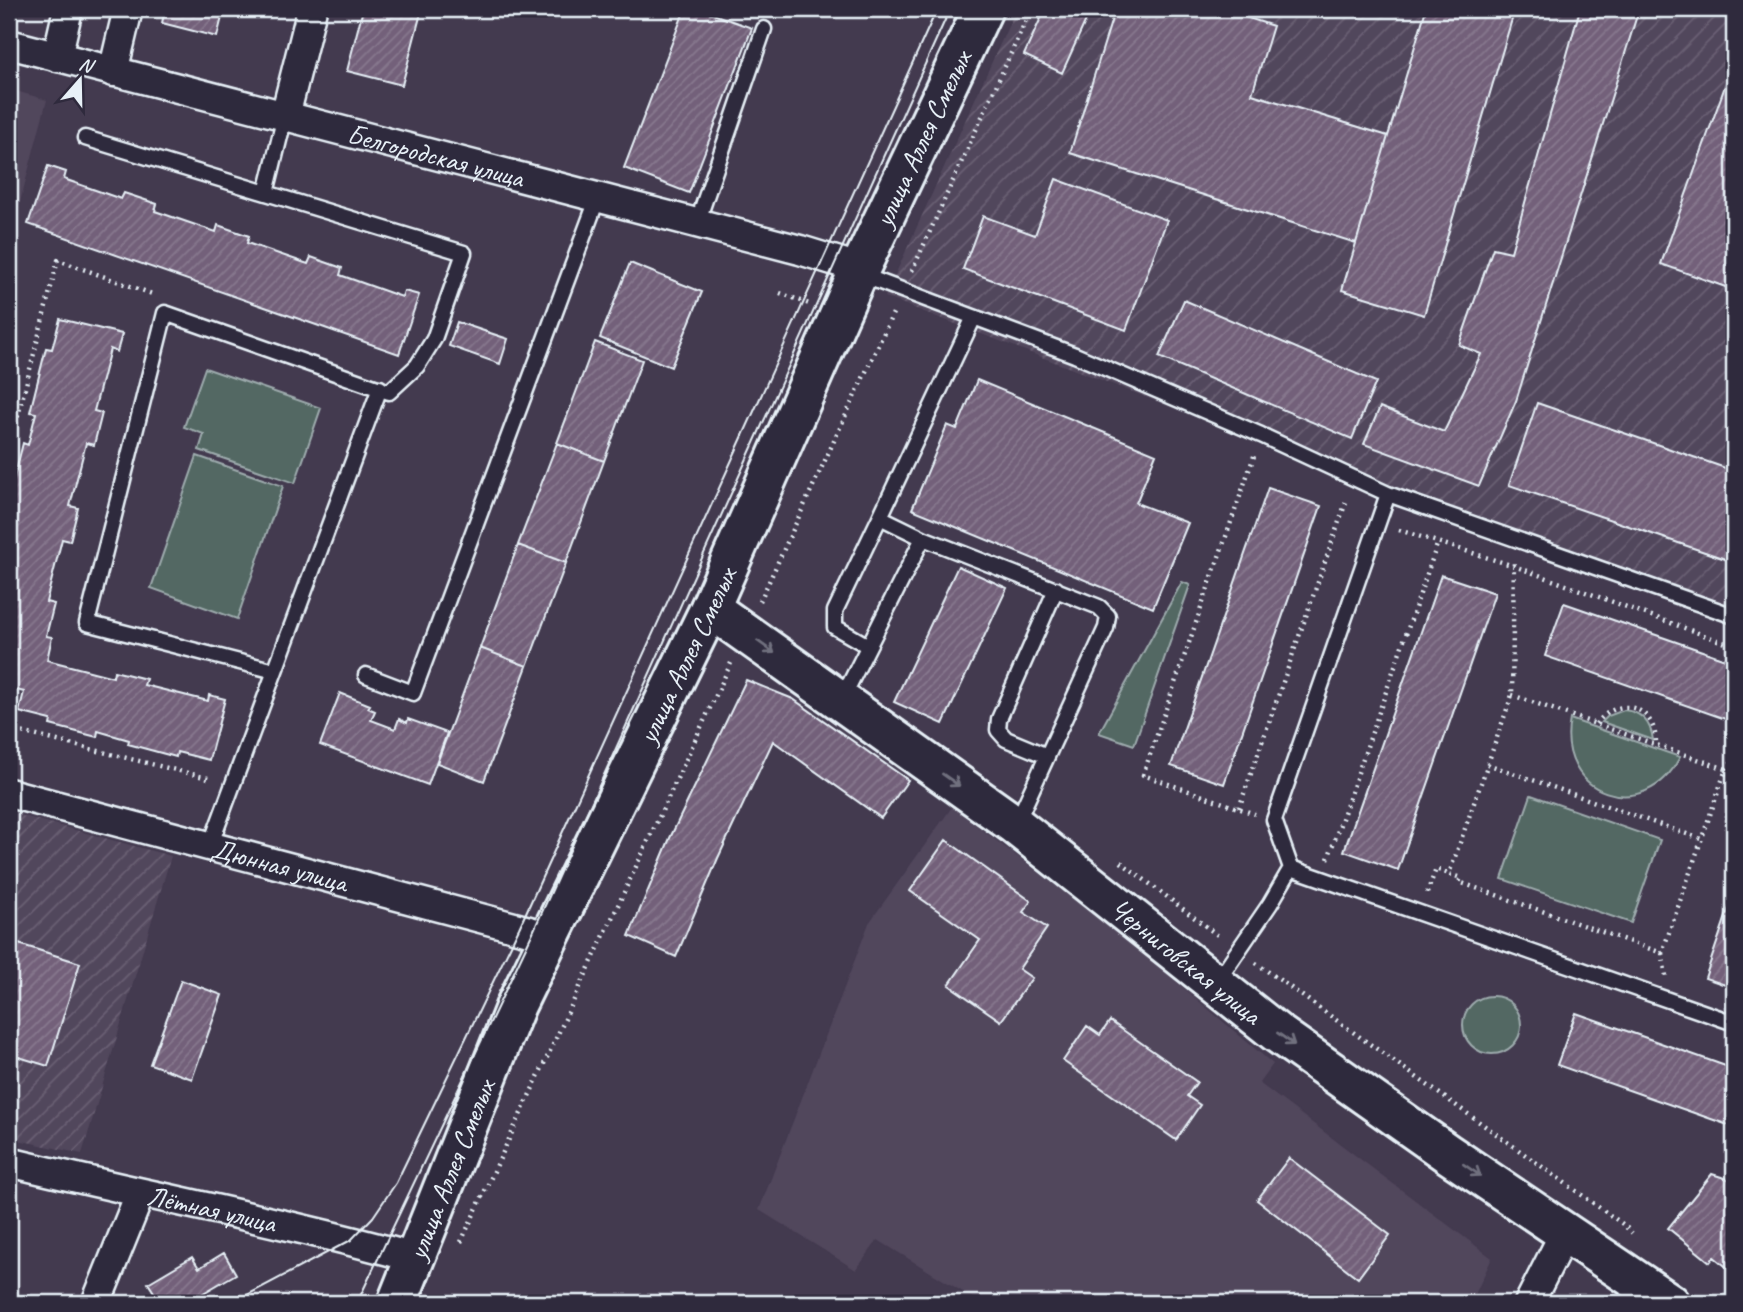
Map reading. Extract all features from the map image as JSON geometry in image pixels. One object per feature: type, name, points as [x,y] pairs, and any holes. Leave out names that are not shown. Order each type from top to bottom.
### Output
[{"type":"main road","name":"улица Аллея Смелых","points":[[397,1303],[516,1005],[710,608],[858,273],[983,9]]},
{"type":"main road","name":"Черниговская улица","points":[[710,608],[1015,825],[1277,1033],[1447,1153],[1670,1303]]},
{"type":"street","points":[[57,57],[68,9]]},
{"type":"street","points":[[113,72],[128,9]]},
{"type":"street","points":[[285,116],[312,9]]},
{"type":"street","name":"Белгородская улица","points":[[9,44],[838,261],[852,266],[858,273]]},
{"type":"street","name":"Дюнная улица","points":[[9,793],[545,935],[550,939]]},
{"type":"street","name":"Лётная улица","points":[[9,1162],[351,1240],[415,1258]]},
{"type":"street","points":[[96,1303],[140,1194]]},
{"type":"street","points":[[1530,1303],[1564,1232]]},
{"type":"lane","points":[[697,223],[764,29]]},
{"type":"lane","points":[[266,193],[285,116]]},
{"type":"lane","points":[[85,138],[464,253],[434,340],[417,366],[389,391],[166,313],[88,623],[275,671]]},
{"type":"lane","points":[[366,675],[413,693],[598,197]]},
{"type":"lane","points":[[858,273],[1075,355],[1261,435],[1388,494],[1734,616]]},
{"type":"lane","points":[[869,646],[835,627],[835,611],[974,317]]},
{"type":"lane","points":[[210,846],[380,388]]},
{"type":"lane","points":[[1215,984],[1270,904],[1291,868],[1274,820],[1388,494]]},
{"type":"lane","points":[[880,517],[923,538],[1099,607],[1108,617],[1106,628],[1015,825]]},
{"type":"lane","points":[[840,702],[923,538]]},
{"type":"lane","points":[[1047,756],[1006,739],[998,730],[999,719],[1056,589]]},
{"type":"lane","points":[[1291,868],[1734,1023]]},
{"type":"path","points":[[9,452],[58,260],[158,296],[166,313]]},
{"type":"path","points":[[1261,435],[1143,775],[1274,820]]},
{"type":"path","points":[[1240,808],[1348,498]]},
{"type":"path","points":[[1378,523],[1514,566],[1734,646]]},
{"type":"path","points":[[1449,874],[1511,695],[1514,539]]},
{"type":"path","points":[[1321,879],[1438,542]]},
{"type":"path","points":[[1511,695],[1726,769]]},
{"type":"path","points":[[1597,724],[1612,709],[1634,708],[1644,713],[1652,722],[1656,745]]},
{"type":"path","points":[[9,729],[233,784]]},
{"type":"path","points":[[1667,982],[1662,953],[1726,769],[1734,758]]},
{"type":"path","points":[[1487,764],[1701,839]]},
{"type":"path","points":[[1118,859],[1238,950],[1624,1224],[1639,1241]]},
{"type":"path","points":[[1427,895],[1436,869],[1461,878],[1459,882],[1662,953]]},
{"type":"shaded area","points":[[1016,9],[1734,9],[1734,627],[1378,486],[885,297]]},
{"type":"shaded area","points":[[9,89],[47,100],[9,244]]},
{"type":"shaded area","points":[[952,807],[1120,934],[1273,1064],[1259,1083],[1492,1258],[1471,1303],[981,1303],[878,1240],[856,1270],[759,1210],[869,923]]},
{"type":"shaded area","points":[[9,812],[171,856],[82,1154],[9,1138]]},
{"type":"green space","points":[[205,368],[321,408],[295,483],[199,450],[204,434],[184,427]]},
{"type":"green space","points":[[197,456],[283,486],[237,619],[151,588]]},
{"type":"green space","points":[[1182,582],[1190,585],[1134,745],[1099,733]]},
{"type":"green space","points":[[1624,710],[1636,713],[1644,719],[1653,740],[1602,722],[1608,716]]},
{"type":"green space","points":[[1570,719],[1680,757],[1665,778],[1646,791],[1626,795],[1606,792],[1589,783],[1576,767],[1569,745]]},
{"type":"green space","points":[[1531,795],[1660,840],[1631,923],[1502,879]]},
{"type":"green space","points":[[1492,996],[1513,1004],[1521,1025],[1513,1046],[1492,1054],[1471,1046],[1463,1025],[1471,1004]]},
{"type":"building","points":[[165,9],[224,9],[217,37],[162,23]]},
{"type":"building","points":[[363,9],[422,9],[402,85],[347,71]]},
{"type":"building","points":[[685,9],[699,9],[752,28],[689,193],[624,168]]},
{"type":"building","points":[[1045,9],[1091,9],[1062,73],[1024,55]]},
{"type":"building","points":[[1115,9],[1221,9],[1273,26],[1252,94],[1388,136],[1356,243],[1070,153]]},
{"type":"building","points":[[1426,9],[1515,9],[1424,315],[1342,290]]},
{"type":"building","points":[[1580,9],[1639,9],[1516,401],[1479,486],[1364,444],[1380,407],[1444,432],[1481,354],[1459,345],[1493,248],[1511,252]]},
{"type":"building","points":[[1734,61],[1734,290],[1661,264]]},
{"type":"building","points":[[9,127],[18,129],[9,161]]},
{"type":"building","points":[[48,166],[66,172],[64,179],[121,199],[124,193],[157,204],[155,211],[216,232],[218,225],[249,236],[247,243],[308,264],[311,257],[342,268],[340,275],[402,297],[404,291],[419,295],[399,354],[28,224]]},
{"type":"building","points":[[1056,179],[1167,220],[1126,330],[963,269],[983,216],[1035,235]]},
{"type":"building","points":[[630,263],[702,292],[671,367],[600,338]]},
{"type":"building","points":[[1184,300],[1376,382],[1352,439],[1159,357]]},
{"type":"building","points":[[60,319],[122,334],[117,352],[110,349],[94,411],[102,413],[94,445],[86,443],[70,506],[78,508],[70,541],[62,539],[46,602],[54,604],[46,636],[52,637],[47,660],[113,677],[114,671],[146,679],[144,685],[208,701],[209,695],[225,699],[209,760],[177,752],[176,757],[128,744],[129,740],[98,731],[97,737],[50,725],[51,720],[19,712],[24,692],[9,688],[9,521],[12,509],[9,508],[9,498],[23,443],[28,445],[36,413],[30,412],[46,348],[52,349]]},
{"type":"building","points":[[457,322],[508,339],[500,364],[449,346]]},
{"type":"building","points":[[595,342],[642,360],[604,461],[557,443]]},
{"type":"building","points":[[977,380],[1156,454],[1136,503],[1188,523],[1153,608],[912,509],[947,425],[957,429]]},
{"type":"building","points":[[1537,403],[1734,471],[1734,562],[1509,485]]},
{"type":"building","points":[[557,443],[604,461],[566,563],[518,545]]},
{"type":"building","points":[[1268,488],[1321,506],[1224,784],[1171,766]]},
{"type":"building","points":[[518,545],[566,563],[527,666],[480,648]]},
{"type":"building","points":[[958,566],[1007,588],[943,724],[894,702]]},
{"type":"building","points":[[1441,575],[1495,593],[1398,870],[1344,851]]},
{"type":"building","points":[[1564,603],[1734,662],[1734,710],[1731,721],[1545,656]]},
{"type":"building","points":[[480,648],[527,666],[484,781],[437,763]]},
{"type":"building","points":[[746,680],[793,699],[908,780],[881,818],[773,741],[718,858],[676,957],[629,936],[670,838]]},
{"type":"building","points":[[340,693],[370,705],[368,708],[375,711],[371,720],[395,729],[399,719],[407,723],[408,719],[447,733],[428,785],[320,745]]},
{"type":"building","points":[[946,840],[1031,901],[1023,912],[1047,928],[1019,969],[1032,978],[1001,1021],[949,985],[980,940],[910,891]]},
{"type":"building","points":[[1734,893],[1734,988],[1705,978]]},
{"type":"building","points":[[9,941],[80,963],[48,1066],[9,1054]]},
{"type":"building","points":[[181,980],[222,995],[192,1079],[150,1064]]},
{"type":"building","points":[[1576,1013],[1734,1069],[1734,1127],[1557,1065]]},
{"type":"building","points":[[1110,1021],[1197,1082],[1187,1096],[1200,1105],[1176,1140],[1063,1061],[1087,1026],[1100,1035]]},
{"type":"building","points":[[1289,1158],[1390,1235],[1358,1278],[1257,1200]]},
{"type":"building","points":[[1712,1174],[1734,1181],[1734,1273],[1714,1257],[1710,1262],[1668,1228]]},
{"type":"building","points":[[224,1253],[236,1274],[186,1303],[161,1303],[148,1283],[192,1257],[199,1268]]},
{"type":"tram line","points":[[232,1303],[351,1240],[373,1217],[396,1183],[519,928],[937,9]]},
{"type":"tram line","points":[[357,1303],[533,932],[950,9]]}]
